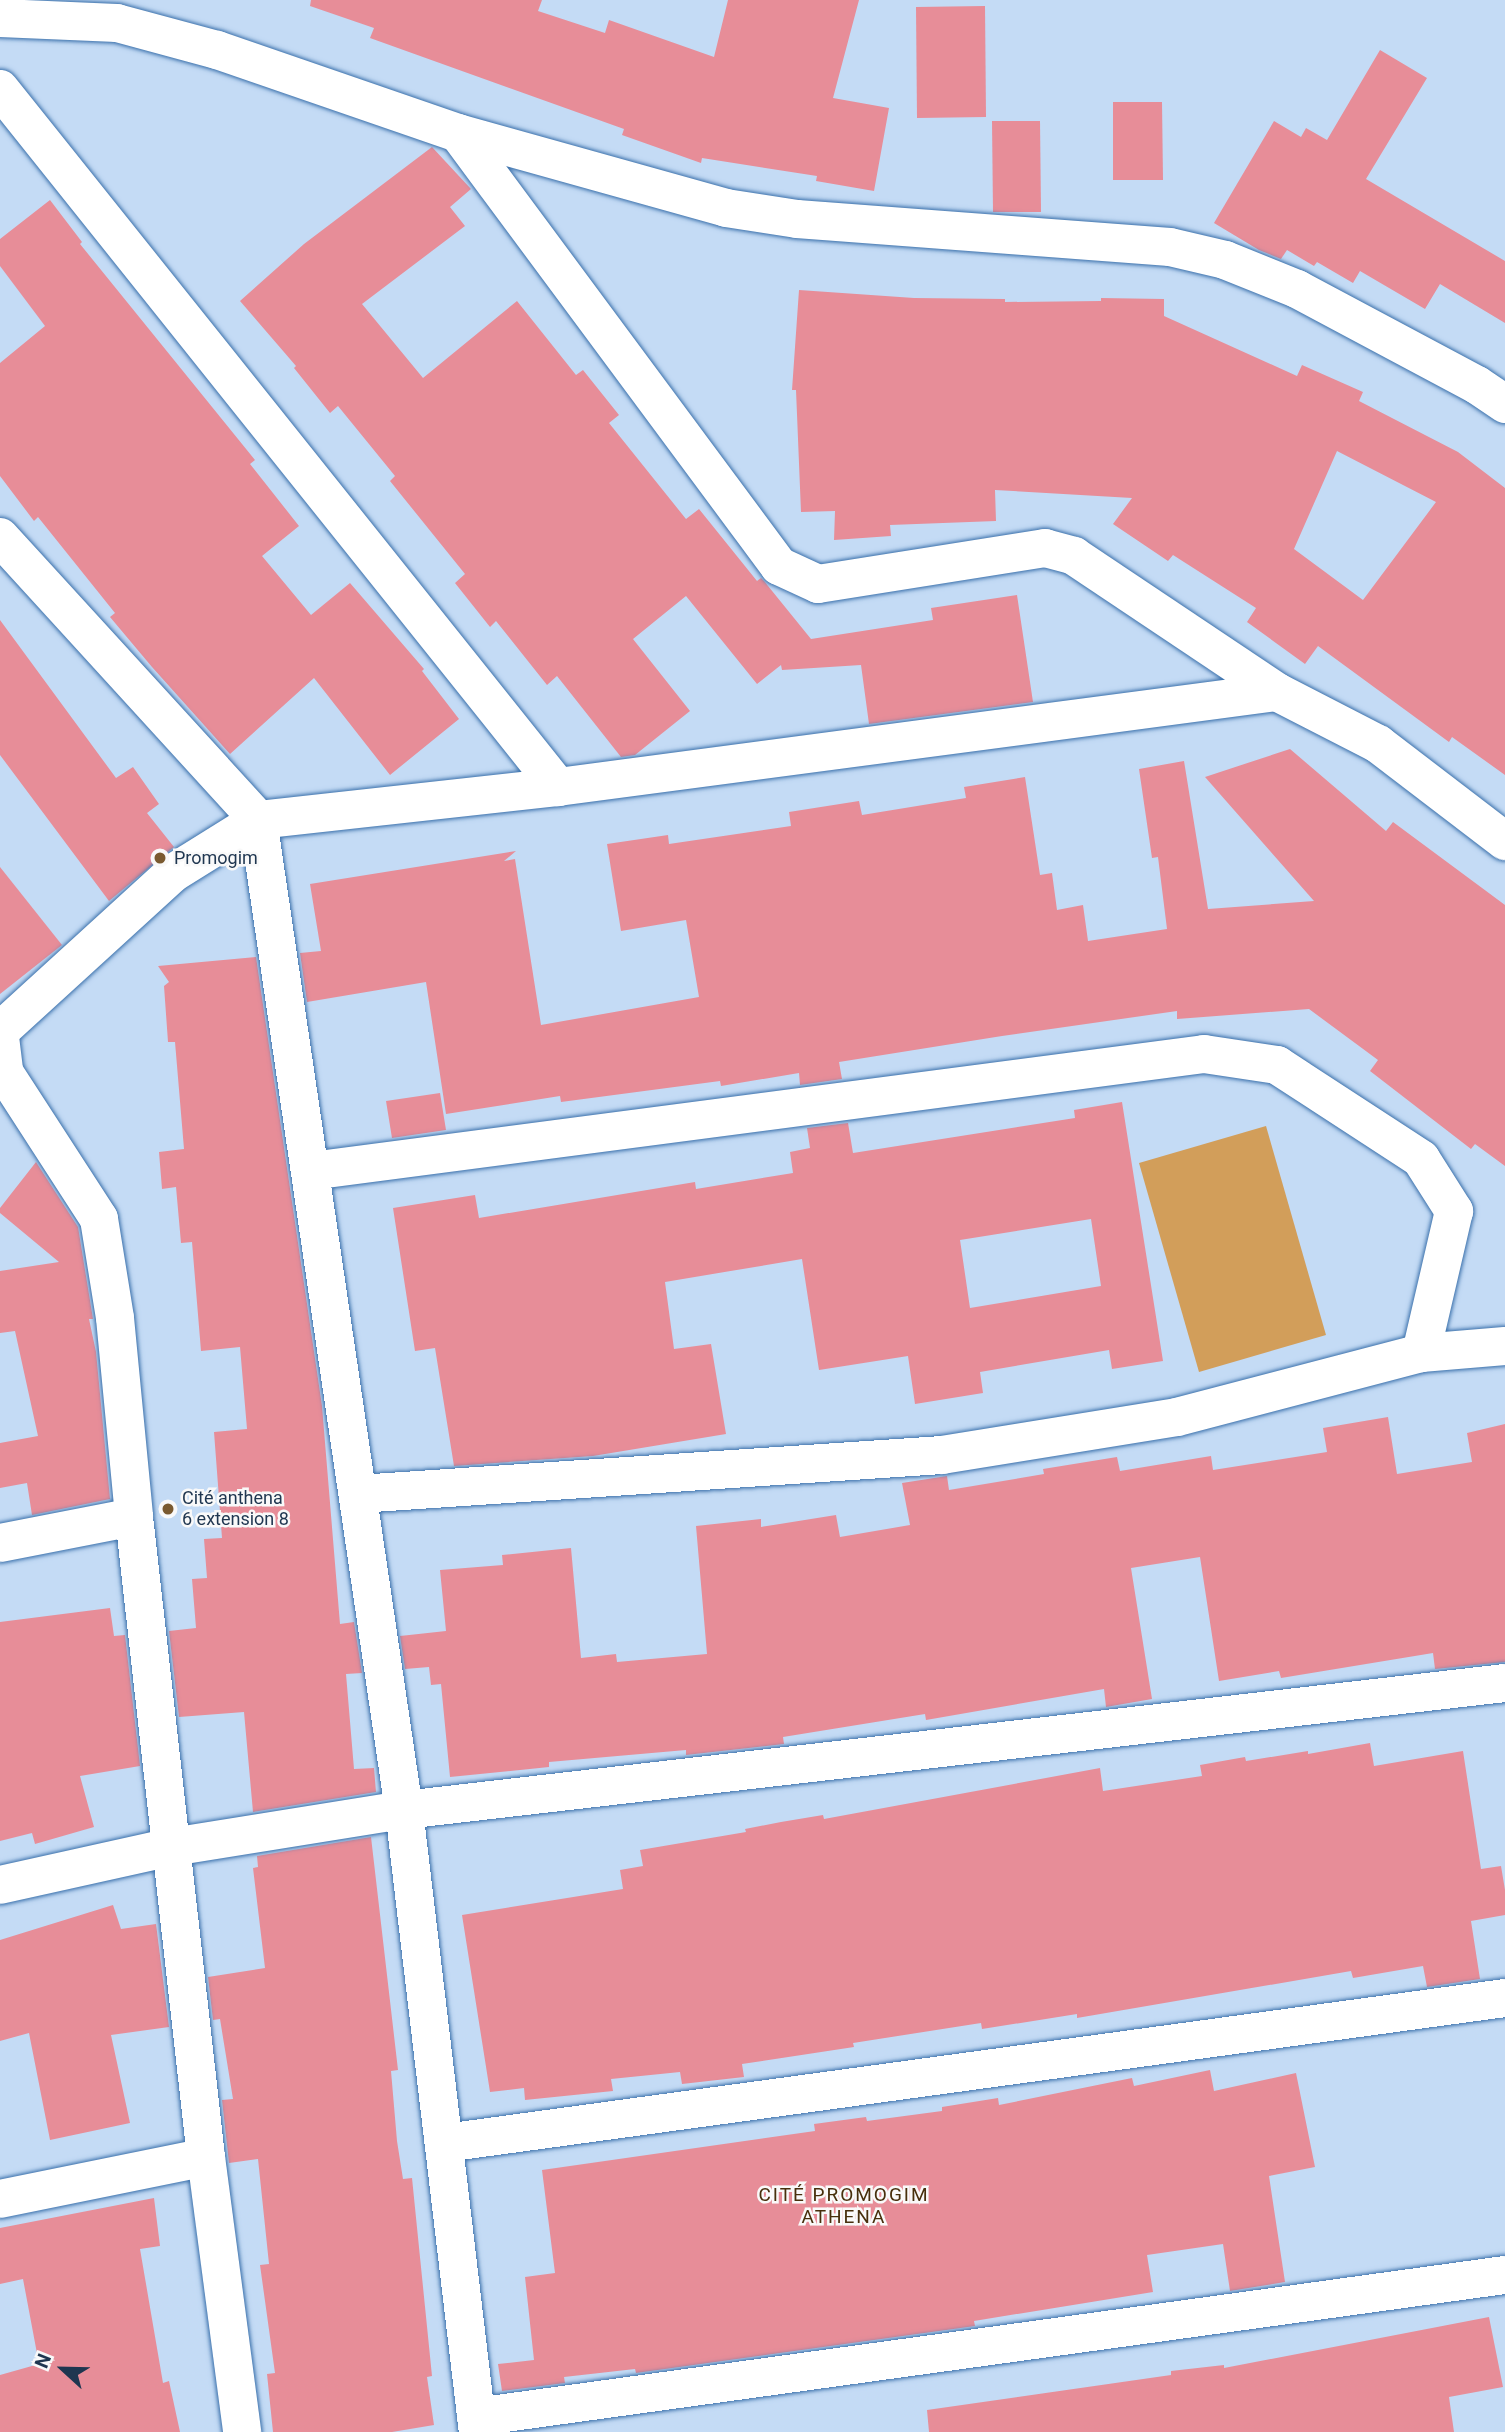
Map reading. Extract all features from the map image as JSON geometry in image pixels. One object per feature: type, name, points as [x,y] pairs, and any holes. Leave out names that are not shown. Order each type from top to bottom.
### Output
[{"type":"street","points":[[0,18],[117,23],[217,50],[458,133],[726,208],[797,219],[1170,247],[1225,260],[1297,289],[1478,384],[1505,404]]},
{"type":"street","points":[[0,89],[558,787]]},
{"type":"street","points":[[458,133],[779,566],[818,584],[1045,548],[1074,556],[1277,692],[1378,744],[1505,841]]},
{"type":"street","points":[[0,537],[258,820],[404,1810],[477,2425],[1505,2275]]},
{"type":"street","points":[[0,1031],[173,873],[258,820],[558,787],[1277,692]]},
{"type":"street","points":[[0,1037],[4,1072],[99,1219],[115,1318],[134,1517],[206,2157],[242,2432]]},
{"type":"street","points":[[311,1171],[1204,1054],[1253,1061],[1277,1065],[1421,1159],[1454,1211],[1421,1353]]},
{"type":"street","points":[[358,1494],[942,1455],[1177,1417],[1421,1353],[1505,1346]]},
{"type":"street","points":[[0,1543],[134,1517]]},
{"type":"street","points":[[0,1885],[172,1847],[404,1810],[1505,1682]]},
{"type":"street","points":[[445,2143],[1505,1998]]},
{"type":"street","points":[[0,2199],[206,2157]]},
{"type":"shaded area","points":[[1266,1126],[1326,1335],[1199,1372],[1139,1163]]},
{"type":"building","points":[[311,0],[542,0],[538,11],[605,33],[609,20],[714,57],[728,0],[859,0],[833,98],[889,108],[874,191],[816,181],[817,176],[702,158],[701,163],[622,135],[624,129],[370,38],[374,28],[310,6]]},
{"type":"building","points":[[985,6],[986,117],[917,118],[916,7]]},
{"type":"building","points":[[1380,50],[1427,78],[1366,179],[1505,261],[1505,323],[1440,284],[1425,309],[1360,271],[1353,283],[1317,262],[1314,266],[1287,250],[1281,259],[1259,250],[1214,223],[1274,121],[1301,137],[1306,128],[1327,140]]},
{"type":"building","points":[[1113,102],[1162,102],[1163,180],[1113,180]]},
{"type":"building","points":[[992,121],[1040,121],[1041,212],[993,212]]},
{"type":"building","points":[[432,147],[471,189],[450,207],[465,226],[362,304],[423,378],[517,301],[576,375],[583,370],[619,415],[609,423],[686,519],[699,509],[757,581],[761,578],[764,581],[811,639],[933,620],[931,608],[1017,595],[1033,702],[869,724],[861,665],[782,670],[781,665],[757,684],[686,596],[633,639],[690,711],[635,755],[621,757],[557,676],[547,685],[496,621],[490,627],[455,583],[465,574],[390,481],[395,476],[338,406],[330,413],[294,368],[296,366],[240,301],[304,244]]},
{"type":"building","points":[[50,200],[82,242],[80,244],[255,460],[250,464],[299,526],[262,556],[311,615],[350,583],[424,669],[422,671],[459,719],[390,775],[314,678],[230,754],[110,617],[115,613],[38,517],[34,521],[0,476],[0,363],[45,326],[0,266],[0,239]]},
{"type":"building","points":[[799,290],[914,298],[1005,299],[1005,302],[1101,301],[1101,298],[1164,299],[1164,316],[1297,376],[1302,365],[1363,392],[1359,401],[1458,452],[1505,488],[1505,775],[1452,737],[1449,742],[1318,646],[1305,664],[1247,622],[1256,608],[1173,555],[1168,561],[1113,524],[1132,498],[995,490],[996,521],[890,525],[891,536],[834,540],[835,511],[801,512],[796,390],[792,390]],"holes":[[[1337,451],[1436,502],[1363,600],[1294,549]]]},
{"type":"building","points":[[0,620],[116,778],[133,767],[159,804],[147,813],[174,847],[109,901],[0,755]]},
{"type":"building","points":[[1290,749],[1386,831],[1393,822],[1505,905],[1505,1166],[1475,1144],[1471,1149],[1370,1071],[1378,1060],[1309,1009],[1177,1019],[1177,1011],[1002,1036],[839,1062],[842,1079],[800,1085],[799,1073],[721,1086],[720,1081],[561,1102],[560,1096],[446,1114],[426,982],[307,1002],[300,953],[321,951],[310,884],[516,851],[504,861],[515,859],[541,1025],[699,997],[686,920],[621,931],[607,844],[668,835],[669,844],[791,826],[789,812],[859,801],[862,815],[966,798],[964,787],[1025,777],[1040,875],[1052,873],[1057,910],[1083,905],[1088,941],[1167,929],[1158,857],[1152,858],[1139,769],[1184,761],[1208,909],[1314,901],[1205,777]]},
{"type":"building","points":[[0,867],[62,945],[0,994]]},
{"type":"building","points":[[256,957],[322,1406],[340,1624],[354,1622],[362,1673],[346,1674],[354,1769],[374,1768],[376,1792],[253,1812],[244,1712],[179,1717],[169,1631],[196,1628],[192,1579],[207,1578],[204,1539],[222,1538],[214,1432],[247,1429],[240,1347],[201,1351],[192,1242],[181,1243],[176,1187],[162,1189],[159,1152],[184,1149],[175,1042],[168,1042],[164,986],[169,982],[158,966]]},
{"type":"building","points":[[440,1093],[446,1130],[392,1138],[386,1101]]},
{"type":"building","points":[[1122,1102],[1163,1361],[1112,1369],[1109,1350],[980,1372],[983,1393],[915,1404],[908,1356],[819,1370],[802,1259],[665,1282],[674,1349],[711,1344],[726,1434],[593,1456],[454,1466],[435,1348],[415,1351],[393,1208],[475,1195],[479,1218],[695,1182],[696,1189],[793,1173],[790,1152],[810,1148],[807,1128],[848,1123],[853,1153],[1075,1118],[1074,1110]],"holes":[[[1091,1219],[1101,1286],[970,1308],[960,1240]]]},
{"type":"building","points":[[36,1162],[78,1227],[93,1319],[89,1319],[96,1352],[110,1499],[32,1515],[27,1483],[0,1488],[0,1443],[38,1436],[15,1331],[0,1333],[0,1271],[59,1262],[0,1213],[0,1208]]},
{"type":"building","points":[[1388,1417],[1397,1474],[1472,1462],[1467,1433],[1505,1424],[1505,1662],[1435,1669],[1433,1653],[1281,1678],[1279,1671],[1219,1681],[1200,1557],[1131,1568],[1152,1699],[1106,1707],[1104,1689],[926,1720],[925,1714],[783,1737],[784,1744],[686,1755],[686,1750],[549,1762],[549,1767],[450,1777],[441,1684],[431,1685],[429,1667],[405,1669],[400,1636],[446,1631],[440,1570],[503,1565],[502,1555],[571,1548],[581,1658],[616,1654],[617,1662],[707,1654],[696,1526],[761,1519],[761,1527],[836,1515],[840,1537],[910,1525],[902,1483],[947,1476],[949,1490],[1044,1474],[1043,1469],[1117,1457],[1120,1471],[1211,1456],[1213,1470],[1327,1452],[1323,1428]]},
{"type":"building","points":[[110,1608],[114,1636],[125,1635],[140,1766],[80,1776],[94,1827],[35,1844],[32,1833],[0,1841],[0,1622]]},
{"type":"building","points":[[1370,1743],[1374,1766],[1463,1751],[1481,1869],[1501,1866],[1505,1890],[1505,1915],[1471,1921],[1480,1979],[1427,1987],[1423,1966],[1353,1978],[1351,1971],[1077,2018],[1077,2014],[982,2029],[981,2023],[853,2043],[854,2047],[742,2064],[744,2077],[682,2084],[680,2072],[611,2079],[613,2091],[525,2100],[524,2088],[490,2092],[462,1915],[623,1889],[620,1870],[643,1866],[640,1850],[746,1832],[745,1829],[781,1822],[823,1815],[824,1819],[1100,1768],[1103,1791],[1202,1776],[1200,1765],[1245,1757],[1246,1761],[1308,1751],[1308,1754]]},
{"type":"building","points":[[371,1837],[398,2070],[391,2071],[397,2141],[403,2179],[412,2178],[432,2376],[427,2377],[434,2425],[392,2432],[273,2432],[267,2374],[275,2373],[260,2265],[269,2264],[258,2159],[229,2163],[222,2100],[233,2099],[220,2019],[213,2020],[208,1977],[265,1968],[253,1868],[258,1867],[257,1856]]},
{"type":"building","points":[[113,1905],[121,1929],[156,1924],[169,2027],[111,2035],[130,2123],[50,2140],[29,2033],[0,2041],[0,1940]]},
{"type":"building","points":[[1210,2070],[1214,2091],[1296,2073],[1315,2167],[1269,2176],[1285,2282],[1230,2291],[1223,2244],[1147,2255],[1153,2292],[974,2321],[975,2326],[636,2373],[635,2369],[564,2377],[565,2383],[502,2391],[498,2364],[534,2360],[525,2277],[555,2273],[542,2170],[815,2131],[814,2124],[866,2117],[867,2121],[942,2111],[942,2107],[998,2098],[999,2105],[1132,2078],[1134,2086]]},
{"type":"building","points":[[154,2198],[160,2246],[140,2249],[163,2383],[169,2381],[180,2432],[0,2432],[0,2375],[39,2364],[23,2279],[0,2284],[0,2228]]},
{"type":"building","points":[[1489,2317],[1503,2387],[1449,2397],[1454,2432],[929,2432],[927,2410],[1171,2375],[1171,2371],[1224,2365],[1224,2368]]},
{"type":"place","name":"Promogim","points":[[160,858]]},
{"type":"place","name":"Cité anthena 6 extension 8","points":[[168,1509]]},
{"type":"district","name":"CITÉ PROMOGIM ATHENA","points":[[844,2206]]}]
